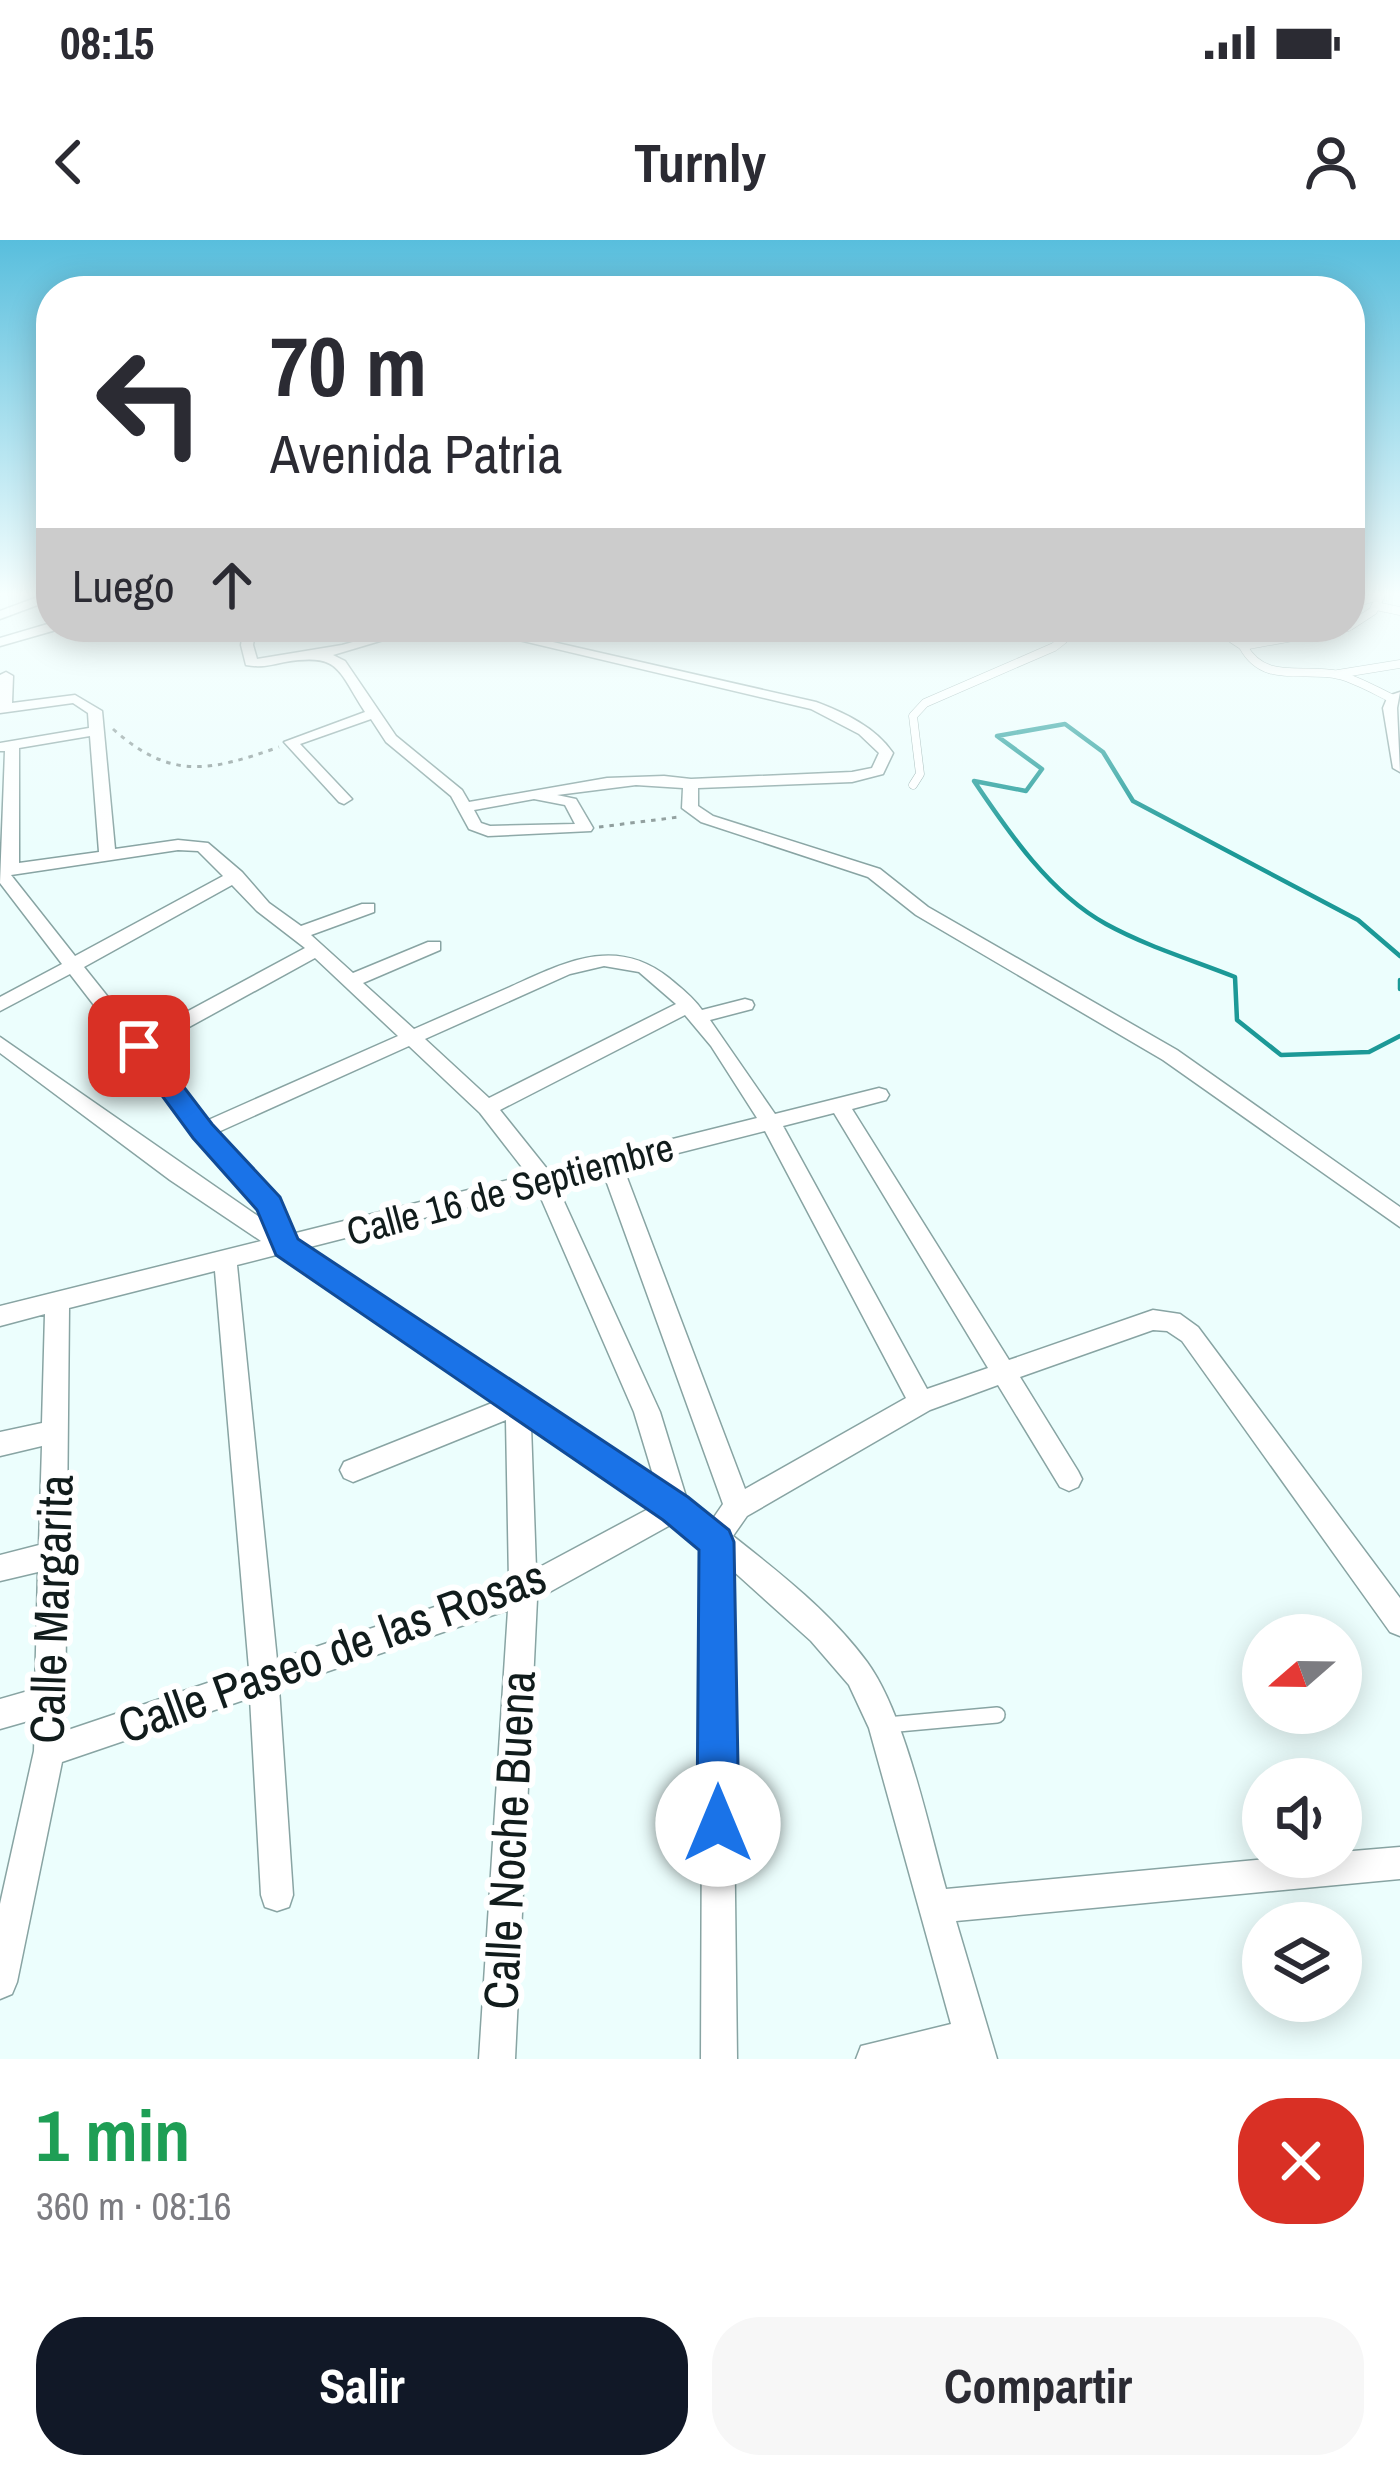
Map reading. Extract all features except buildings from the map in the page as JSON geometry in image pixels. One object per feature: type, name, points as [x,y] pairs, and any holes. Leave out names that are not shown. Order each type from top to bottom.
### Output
[{"type":"street","points":[[356,680],[391,739],[449,785],[475,826],[488,830],[585,828],[571,802],[540,796]]},
{"type":"street","points":[[466,807],[616,783],[852,777],[878,771],[886,753],[871,737],[816,706],[702,680]]},
{"type":"street","points":[[1396,697],[1390,708],[1400,768]]},
{"type":"street","points":[[2,709],[65,699],[83,701],[95,711],[106,856]]},
{"type":"street","points":[[344,799],[291,742],[375,713]]},
{"type":"street","points":[[97,731],[6,746],[4,871],[202,1131],[270,1205],[286,1246]]},
{"type":"street","points":[[692,784],[688,800],[695,814],[874,873],[922,911],[1170,1055],[1400,1218]]},
{"type":"street","points":[[4,871],[194,844],[208,850],[263,907],[299,933],[487,1108],[544,1181],[647,1412],[676,1508]]},
{"type":"street","points":[[0,1005],[236,876]]},
{"type":"street","points":[[299,933],[368,908]]},
{"type":"street","points":[[351,981],[434,946]]},
{"type":"street","points":[[139,1046],[316,950]]},
{"type":"street","points":[[202,1131],[583,964],[624,961],[661,979],[694,1011],[769,1120],[921,1402]]},
{"type":"street","points":[[487,1108],[694,1011],[745,1004]]},
{"type":"street","points":[[0,1043],[286,1246],[676,1508],[764,1578],[860,1675],[884,1725],[975,2048],[874,2059]]},
{"type":"street","name":"Calle 16 de Septiembre","points":[[3,1309],[56,1303],[879,1094]]},
{"type":"street","points":[[839,1104],[1069,1479]]},
{"type":"street","points":[[611,1164],[738,1507]]},
{"type":"street","points":[[226,1259],[264,1678],[277,1895]]},
{"type":"street","name":"Calle Margarita","points":[[0,1982],[4,1936],[49,1751],[56,1303]]},
{"type":"street","points":[[718,2059],[717,1542],[724,1522],[738,1507],[921,1402],[1153,1320],[1172,1321],[1190,1334],[1400,1622]]},
{"type":"street","points":[[353,1470],[518,1404]]},
{"type":"street","name":"Calle Noche Buena","points":[[496,2059],[523,1591],[518,1404]]},
{"type":"street","points":[[0,1444],[57,1431]]},
{"type":"street","name":"Calle Paseo de las Rosas","points":[[49,1751],[523,1591],[676,1508]]},
{"type":"street","points":[[0,1568],[50,1556]]},
{"type":"street","points":[[0,1714],[47,1700]]},
{"type":"street","points":[[938,1906],[1400,1862]]},
{"type":"lane","points":[[913,785],[920,774],[913,716],[925,703],[978,680]]},
{"type":"lane","points":[[1350,680],[1396,697]]},
{"type":"lane","points":[[884,1725],[997,1715]]},
{"type":"path","points":[[95,711],[137,754],[166,767],[190,770],[235,763],[291,742]]},
{"type":"path","points":[[585,828],[695,814]]},
{"type":"waterway","points":[[1400,956],[1358,920],[1133,801],[1103,752],[1065,724],[997,736],[1042,769],[1026,791],[974,781],[1032,860],[1086,911],[1137,939],[1235,977],[1237,1020],[1281,1055],[1369,1052],[1400,1036]]},
{"type":"waterway","points":[[1400,980],[1400,989]]},
{"type":"route","points":[[139,1046],[202,1131],[270,1205],[286,1246],[676,1508],[717,1542],[718,1824]]}]
